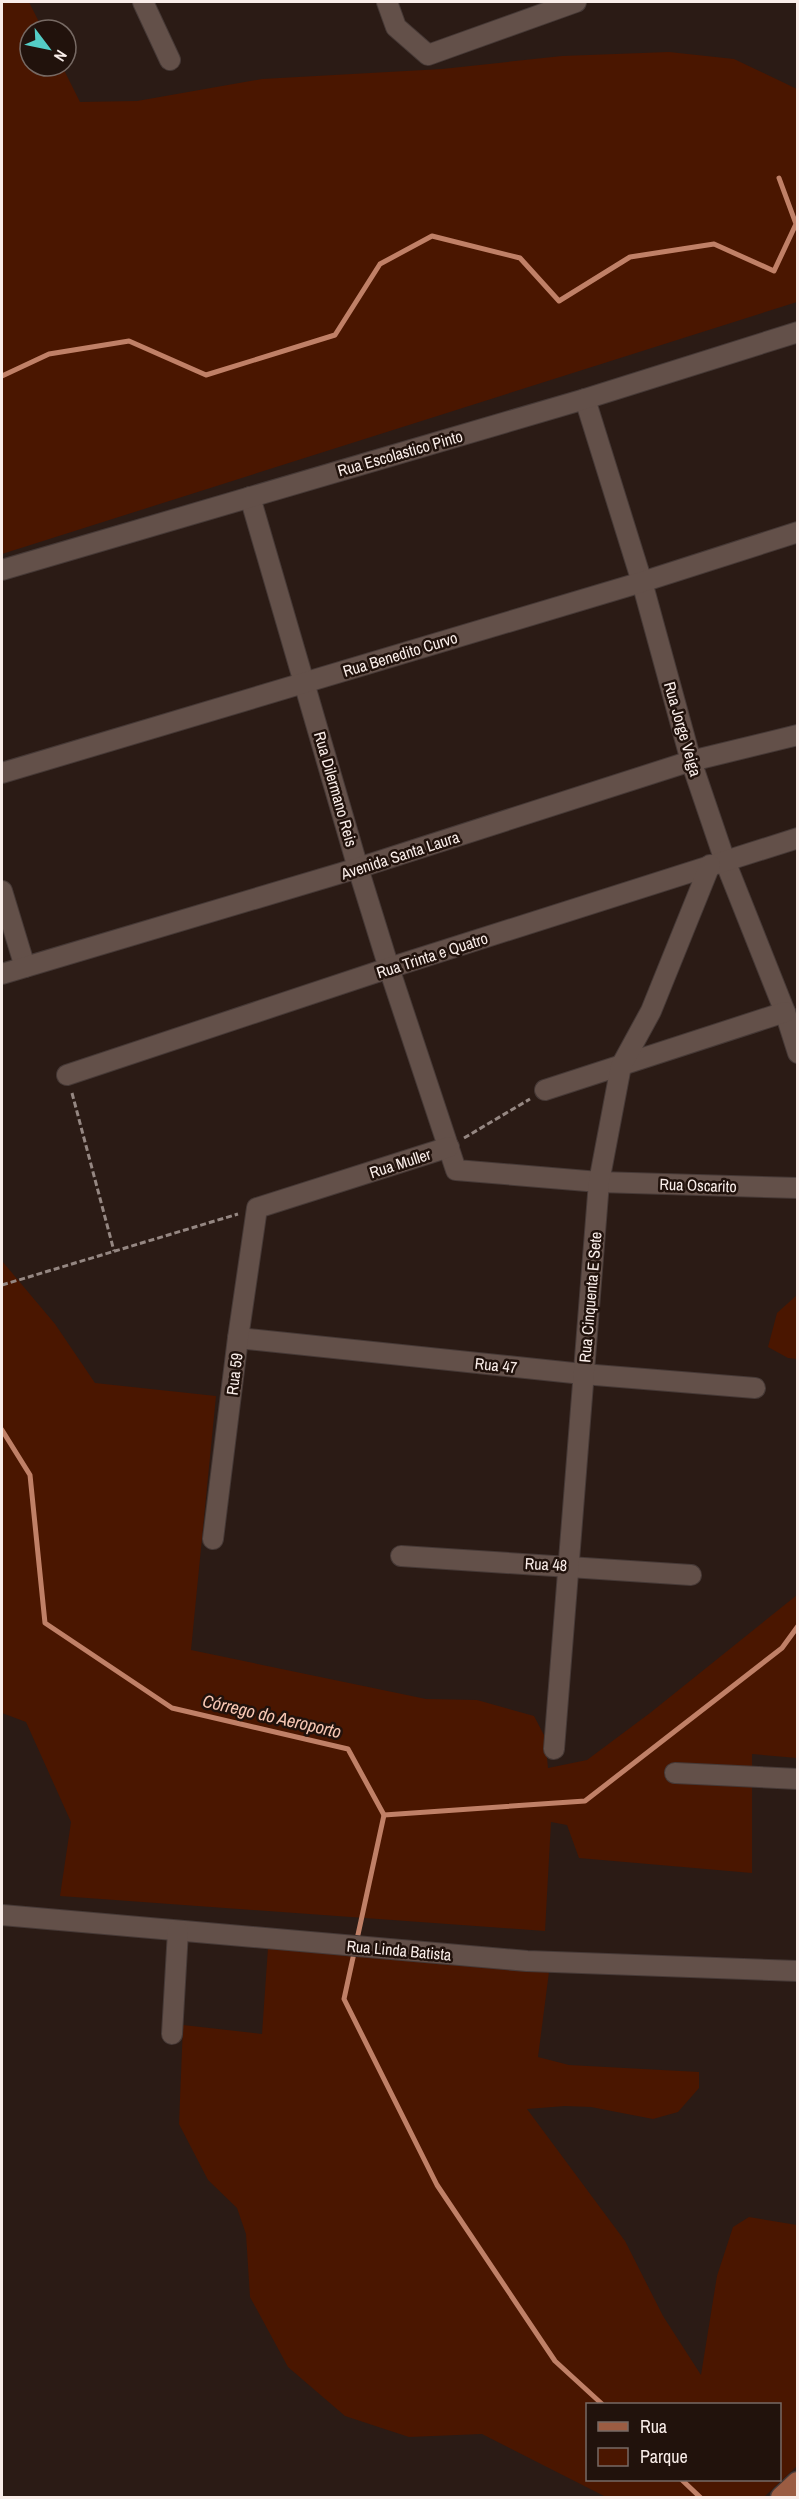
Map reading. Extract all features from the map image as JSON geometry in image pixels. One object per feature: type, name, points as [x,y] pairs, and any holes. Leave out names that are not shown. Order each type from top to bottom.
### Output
[{"type":"main road","points":[[783,2498],[798,2484]]},
{"type":"street","points":[[143,2],[170,60]]},
{"type":"street","points":[[387,2],[396,27],[428,55],[576,2]]},
{"type":"street","name":"Rua Escolastico Pinto","points":[[2,570],[585,399],[798,332]]},
{"type":"street","name":"Rua Jorge Veiga","points":[[585,399],[642,582],[718,863],[785,1012],[798,1053]]},
{"type":"street","name":"Rua Dilermano Reis","points":[[250,498],[358,868],[449,1148]]},
{"type":"street","name":"Rua Benedito Curvo","points":[[2,774],[642,582],[798,532]]},
{"type":"street","name":"Avenida Santa Laura","points":[[2,974],[358,868],[691,761],[798,735]]},
{"type":"street","name":"Rua Trinta e Quatro","points":[[67,1075],[389,968],[798,838]]},
{"type":"street","name":"Rua Cinquenta E Sete","points":[[554,1749],[599,1182],[621,1066],[651,1011],[718,863]]},
{"type":"street","points":[[2,891],[26,967]]},
{"type":"street","points":[[545,1090],[785,1012]]},
{"type":"street","name":"Rua Oscarito","points":[[449,1148],[456,1170],[599,1182],[798,1188]]},
{"type":"street","name":"Rua Muller","points":[[257,1208],[449,1148]]},
{"type":"street","name":"Rua 59","points":[[213,1539],[257,1208]]},
{"type":"street","name":"Rua 47","points":[[238,1338],[583,1374],[754,1388]]},
{"type":"street","name":"Rua 48","points":[[401,1556],[691,1575]]},
{"type":"street","points":[[675,1773],[798,1779]]},
{"type":"street","name":"Rua Linda Batista","points":[[2,1915],[526,1960],[798,1971]]},
{"type":"street","points":[[172,2034],[178,1930]]},
{"type":"path","points":[[67,1075],[114,1251]]},
{"type":"path","name":"Rua Muller","points":[[449,1148],[545,1090]]},
{"type":"path","points":[[2,1285],[257,1208]]},
{"type":"green space","points":[[2,2],[29,2],[37,18],[18,18],[18,78],[68,78],[80,102],[137,101],[262,79],[442,69],[562,56],[669,52],[734,59],[797,89],[797,302],[2,554]]},
{"type":"green space","points":[[2,1261],[55,1324],[95,1383],[216,1396],[191,1650],[426,1699],[477,1700],[534,1716],[545,1737],[548,1768],[587,1760],[650,1713],[797,1595],[797,1758],[752,1754],[752,1873],[579,1858],[567,1825],[551,1822],[545,1931],[60,1896],[71,1822],[26,1722],[2,1713]]},
{"type":"green space","points":[[797,1295],[797,1359],[788,1358],[768,1347],[777,1313]]},
{"type":"green space","points":[[268,1948],[549,1972],[538,2057],[569,2065],[699,2072],[699,2088],[678,2112],[653,2119],[591,2107],[565,2106],[527,2109],[625,2241],[663,2316],[701,2375],[717,2276],[733,2227],[749,2217],[797,2225],[797,2466],[764,2497],[606,2497],[482,2434],[409,2437],[345,2416],[288,2367],[250,2297],[246,2234],[237,2208],[208,2180],[179,2124],[183,2025],[262,2034]]},
{"type":"waterway","points":[[2,376],[49,354],[129,341],[206,375],[335,335],[380,264],[432,236],[520,258],[559,301],[630,257],[714,244],[774,271],[796,224],[779,178]]},
{"type":"waterway","name":"Córrego do Aeroporto","points":[[2,1430],[30,1475],[45,1623],[172,1708],[348,1749],[384,1815],[585,1801],[782,1648],[798,1626]]},
{"type":"waterway","points":[[384,1815],[344,1999],[437,2185],[555,2361],[601,2403]]},
{"type":"waterway","points":[[683,2481],[701,2498]]}]
